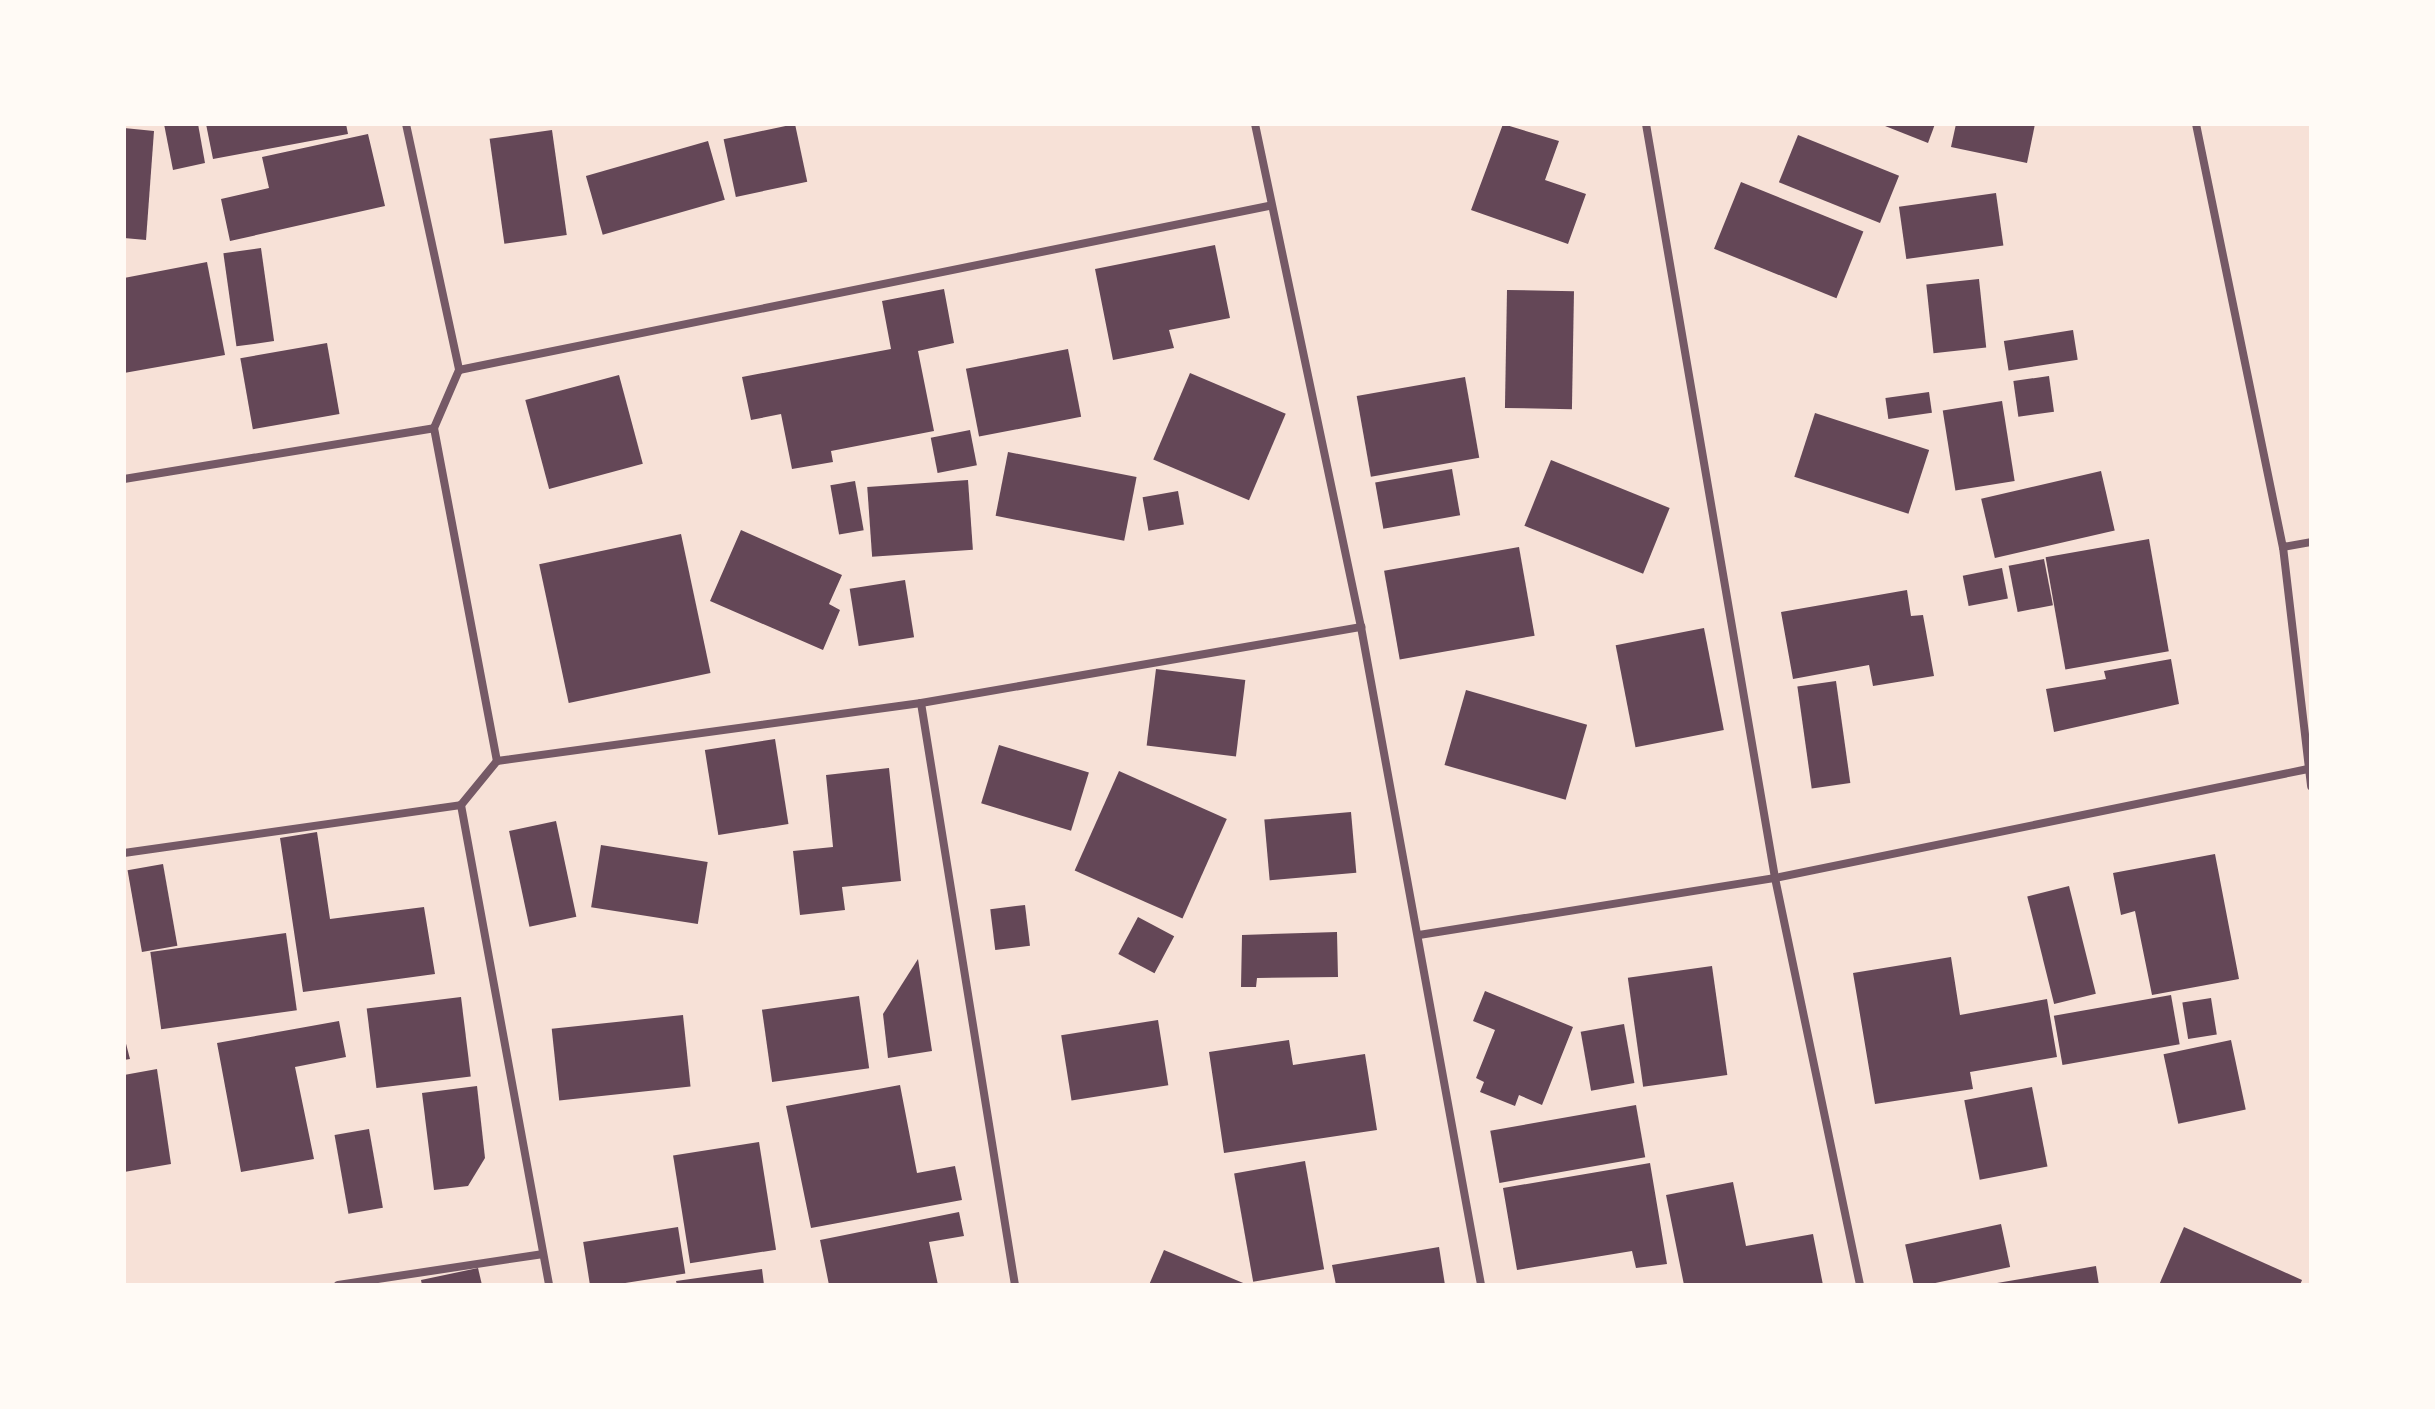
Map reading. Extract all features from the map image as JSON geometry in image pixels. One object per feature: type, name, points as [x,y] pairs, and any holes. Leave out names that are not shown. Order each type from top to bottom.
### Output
[{"type":"street","points":[[406,124],[459,370],[434,428],[497,761]]},
{"type":"street","points":[[1255,124],[1269,206],[1361,627],[1481,1285]]},
{"type":"street","points":[[1646,124],[1775,878],[1860,1285]]},
{"type":"street","points":[[2196,124],[2283,547],[2311,786]]},
{"type":"street","points":[[459,370],[1269,206]]},
{"type":"street","points":[[124,479],[434,428]]},
{"type":"street","points":[[2283,547],[2311,542]]},
{"type":"street","points":[[124,853],[461,805],[497,761],[921,703],[1361,627]]},
{"type":"street","points":[[921,703],[1015,1285]]},
{"type":"street","points":[[1419,935],[1775,878],[2308,769]]},
{"type":"street","points":[[461,805],[549,1285]]},
{"type":"street","points":[[338,1285],[542,1254]]},
{"type":"building","points":[[164,124],[198,124],[205,163],[173,170]]},
{"type":"building","points":[[206,124],[346,124],[348,134],[213,159]]},
{"type":"building","points":[[795,124],[807,182],[736,197],[724,139]]},
{"type":"building","points":[[1503,124],[1559,141],[1545,180],[1586,194],[1568,244],[1471,210]]},
{"type":"building","points":[[1880,124],[1935,124],[1928,143]]},
{"type":"building","points":[[1956,124],[2035,124],[2027,163],[1951,147]]},
{"type":"building","points":[[124,128],[154,131],[146,240],[124,238]]},
{"type":"building","points":[[552,130],[567,235],[504,244],[490,139]]},
{"type":"building","points":[[368,134],[385,206],[230,241],[221,199],[269,188],[262,157]]},
{"type":"building","points":[[1798,135],[1899,176],[1880,223],[1779,182]]},
{"type":"building","points":[[708,141],[725,200],[603,235],[586,176]]},
{"type":"building","points":[[1741,182],[1863,231],[1836,298],[1714,249]]},
{"type":"building","points":[[1996,193],[2003,245],[1906,259],[1899,207]]},
{"type":"building","points":[[1215,245],[1230,318],[1169,330],[1174,348],[1113,360],[1095,269]]},
{"type":"building","points":[[261,248],[274,341],[236,346],[223,253]]},
{"type":"building","points":[[207,262],[225,355],[124,373],[124,278]]},
{"type":"building","points":[[1979,279],[1986,348],[1934,353],[1926,285]]},
{"type":"building","points":[[944,289],[954,343],[918,351],[934,431],[831,451],[833,462],[792,469],[781,414],[751,420],[742,377],[891,349],[882,301]]},
{"type":"building","points":[[1507,290],[1574,291],[1572,409],[1505,408]]},
{"type":"building","points":[[2073,330],[2078,360],[2009,371],[2004,341]]},
{"type":"building","points":[[327,343],[340,414],[253,429],[240,358]]},
{"type":"building","points":[[1068,349],[1081,417],[979,437],[966,369]]},
{"type":"building","points":[[1190,373],[1286,414],[1249,500],[1153,460]]},
{"type":"building","points":[[619,375],[643,464],[549,489],[525,400]]},
{"type":"building","points":[[2049,376],[2054,412],[2018,417],[2013,381]]},
{"type":"building","points":[[1465,377],[1479,458],[1371,477],[1357,396]]},
{"type":"building","points":[[1929,392],[1932,413],[1888,419],[1885,398]]},
{"type":"building","points":[[2002,401],[2015,481],[1955,490],[1943,410]]},
{"type":"building","points":[[1815,413],[1929,450],[1908,514],[1794,477]]},
{"type":"building","points":[[970,430],[977,465],[938,473],[931,438]]},
{"type":"building","points":[[1008,452],[1137,477],[1124,541],[996,516]]},
{"type":"building","points":[[1551,460],[1670,508],[1643,574],[1524,526]]},
{"type":"building","points":[[1452,469],[1460,515],[1383,529],[1375,483]]},
{"type":"building","points":[[2101,471],[2115,530],[1995,558],[1981,499]]},
{"type":"building","points":[[968,480],[973,550],[872,557],[867,487]]},
{"type":"building","points":[[855,481],[864,530],[839,535],[830,485]]},
{"type":"building","points":[[1178,491],[1184,524],[1148,531],[1143,497]]},
{"type":"building","points":[[741,530],[842,575],[829,604],[840,610],[823,650],[710,601]]},
{"type":"building","points":[[681,534],[711,673],[569,703],[539,564]]},
{"type":"building","points":[[2149,539],[2169,651],[2065,670],[2046,557]]},
{"type":"building","points":[[1519,547],[1535,636],[1400,659],[1384,571]]},
{"type":"building","points":[[2044,559],[2053,605],[2018,612],[2009,566]]},
{"type":"building","points":[[2002,568],[2008,598],[1969,606],[1963,576]]},
{"type":"building","points":[[905,580],[914,637],[859,646],[850,589]]},
{"type":"building","points":[[1907,590],[1911,616],[1923,615],[1934,676],[1873,686],[1869,665],[1793,679],[1781,612]]},
{"type":"building","points":[[1704,628],[1724,730],[1635,747],[1616,645]]},
{"type":"building","points":[[2171,659],[2179,704],[2054,732],[2046,689],[2106,679],[2104,671]]},
{"type":"building","points":[[1156,669],[1245,680],[1236,756],[1147,745]]},
{"type":"building","points":[[1836,681],[1850,783],[1812,788],[1797,686]]},
{"type":"building","points":[[1466,690],[1587,725],[1566,800],[1445,765]]},
{"type":"building","points":[[775,739],[788,824],[718,835],[705,750]]},
{"type":"building","points":[[999,745],[1089,772],[1071,831],[981,803]]},
{"type":"building","points":[[889,768],[901,881],[842,887],[845,910],[800,915],[793,851],[833,847],[826,775]]},
{"type":"building","points":[[1119,771],[1227,819],[1182,919],[1075,871]]},
{"type":"building","points":[[1351,812],[1356,873],[1270,880],[1264,820]]},
{"type":"building","points":[[556,821],[576,917],[529,927],[509,831]]},
{"type":"building","points":[[317,832],[330,919],[424,907],[435,974],[303,992],[280,838]]},
{"type":"building","points":[[601,845],[708,862],[698,924],[591,907]]},
{"type":"building","points":[[2215,854],[2239,979],[2152,995],[2135,911],[2121,915],[2113,873]]},
{"type":"building","points":[[163,864],[177,946],[142,952],[128,870]]},
{"type":"building","points":[[2069,886],[2096,994],[2054,1004],[2027,896]]},
{"type":"building","points":[[1025,905],[1030,946],[995,950],[990,909]]},
{"type":"building","points":[[1138,917],[1174,936],[1154,973],[1118,954]]},
{"type":"building","points":[[1337,932],[1338,977],[1257,978],[1256,987],[1241,987],[1242,935]]},
{"type":"building","points":[[286,933],[297,1010],[161,1029],[150,952]]},
{"type":"building","points":[[1951,957],[1960,1015],[2047,999],[2057,1057],[1970,1072],[1973,1089],[1875,1104],[1853,973]]},
{"type":"building","points":[[918,959],[932,1051],[888,1058],[883,1014]]},
{"type":"building","points":[[1712,966],[1727,1075],[1643,1087],[1628,978]]},
{"type":"building","points":[[1485,991],[1573,1027],[1542,1105],[1519,1095],[1515,1106],[1480,1092],[1484,1082],[1476,1078],[1495,1030],[1473,1021]]},
{"type":"building","points":[[2171,995],[2180,1044],[2062,1065],[2054,1016]]},
{"type":"building","points":[[859,996],[869,1068],[772,1082],[762,1010]]},
{"type":"building","points":[[461,997],[471,1076],[376,1088],[367,1009]]},
{"type":"building","points":[[2211,998],[2217,1035],[2188,1039],[2182,1003]]},
{"type":"building","points":[[683,1015],[691,1087],[559,1100],[552,1029]]},
{"type":"building","points":[[1158,1020],[1168,1085],[1072,1101],[1061,1035]]},
{"type":"building","points":[[339,1021],[346,1057],[295,1067],[314,1159],[241,1172],[217,1043]]},
{"type":"building","points":[[1624,1024],[1634,1083],[1591,1091],[1581,1032]]},
{"type":"building","points":[[124,1036],[130,1059],[124,1060]]},
{"type":"building","points":[[1289,1040],[1293,1065],[1365,1054],[1377,1130],[1224,1153],[1209,1052]]},
{"type":"building","points":[[2231,1040],[2246,1109],[2178,1124],[2164,1054]]},
{"type":"building","points":[[157,1069],[171,1164],[124,1172],[124,1075]]},
{"type":"building","points":[[900,1085],[917,1173],[955,1166],[962,1200],[811,1228],[786,1106]]},
{"type":"building","points":[[477,1086],[485,1158],[468,1186],[434,1190],[422,1093]]},
{"type":"building","points":[[2032,1087],[2047,1167],[1980,1180],[1964,1100]]},
{"type":"building","points":[[1636,1105],[1645,1157],[1499,1183],[1490,1131]]},
{"type":"building","points":[[369,1129],[383,1208],[348,1214],[335,1135]]},
{"type":"building","points":[[759,1142],[776,1250],[690,1263],[673,1156]]},
{"type":"building","points":[[1305,1161],[1324,1269],[1253,1282],[1234,1174]]},
{"type":"building","points":[[1650,1163],[1667,1264],[1636,1268],[1632,1251],[1517,1270],[1503,1188]]},
{"type":"building","points":[[1733,1182],[1746,1246],[1813,1234],[1823,1285],[1684,1285],[1666,1195]]},
{"type":"building","points":[[959,1212],[964,1236],[929,1242],[938,1285],[829,1285],[820,1240]]},
{"type":"building","points":[[2001,1224],[2010,1267],[1914,1285],[1905,1244]]},
{"type":"building","points":[[678,1227],[685,1273],[612,1285],[590,1285],[583,1242]]},
{"type":"building","points":[[2184,1227],[2302,1280],[2300,1285],[2159,1285]]},
{"type":"building","points":[[1439,1247],[1445,1285],[1336,1285],[1332,1265]]},
{"type":"building","points":[[1164,1250],[1248,1285],[1149,1285]]},
{"type":"building","points":[[2096,1266],[2099,1285],[1997,1285],[1997,1283]]},
{"type":"building","points":[[478,1268],[482,1285],[422,1285],[421,1280]]},
{"type":"building","points":[[762,1269],[764,1285],[677,1285],[676,1281]]}]
